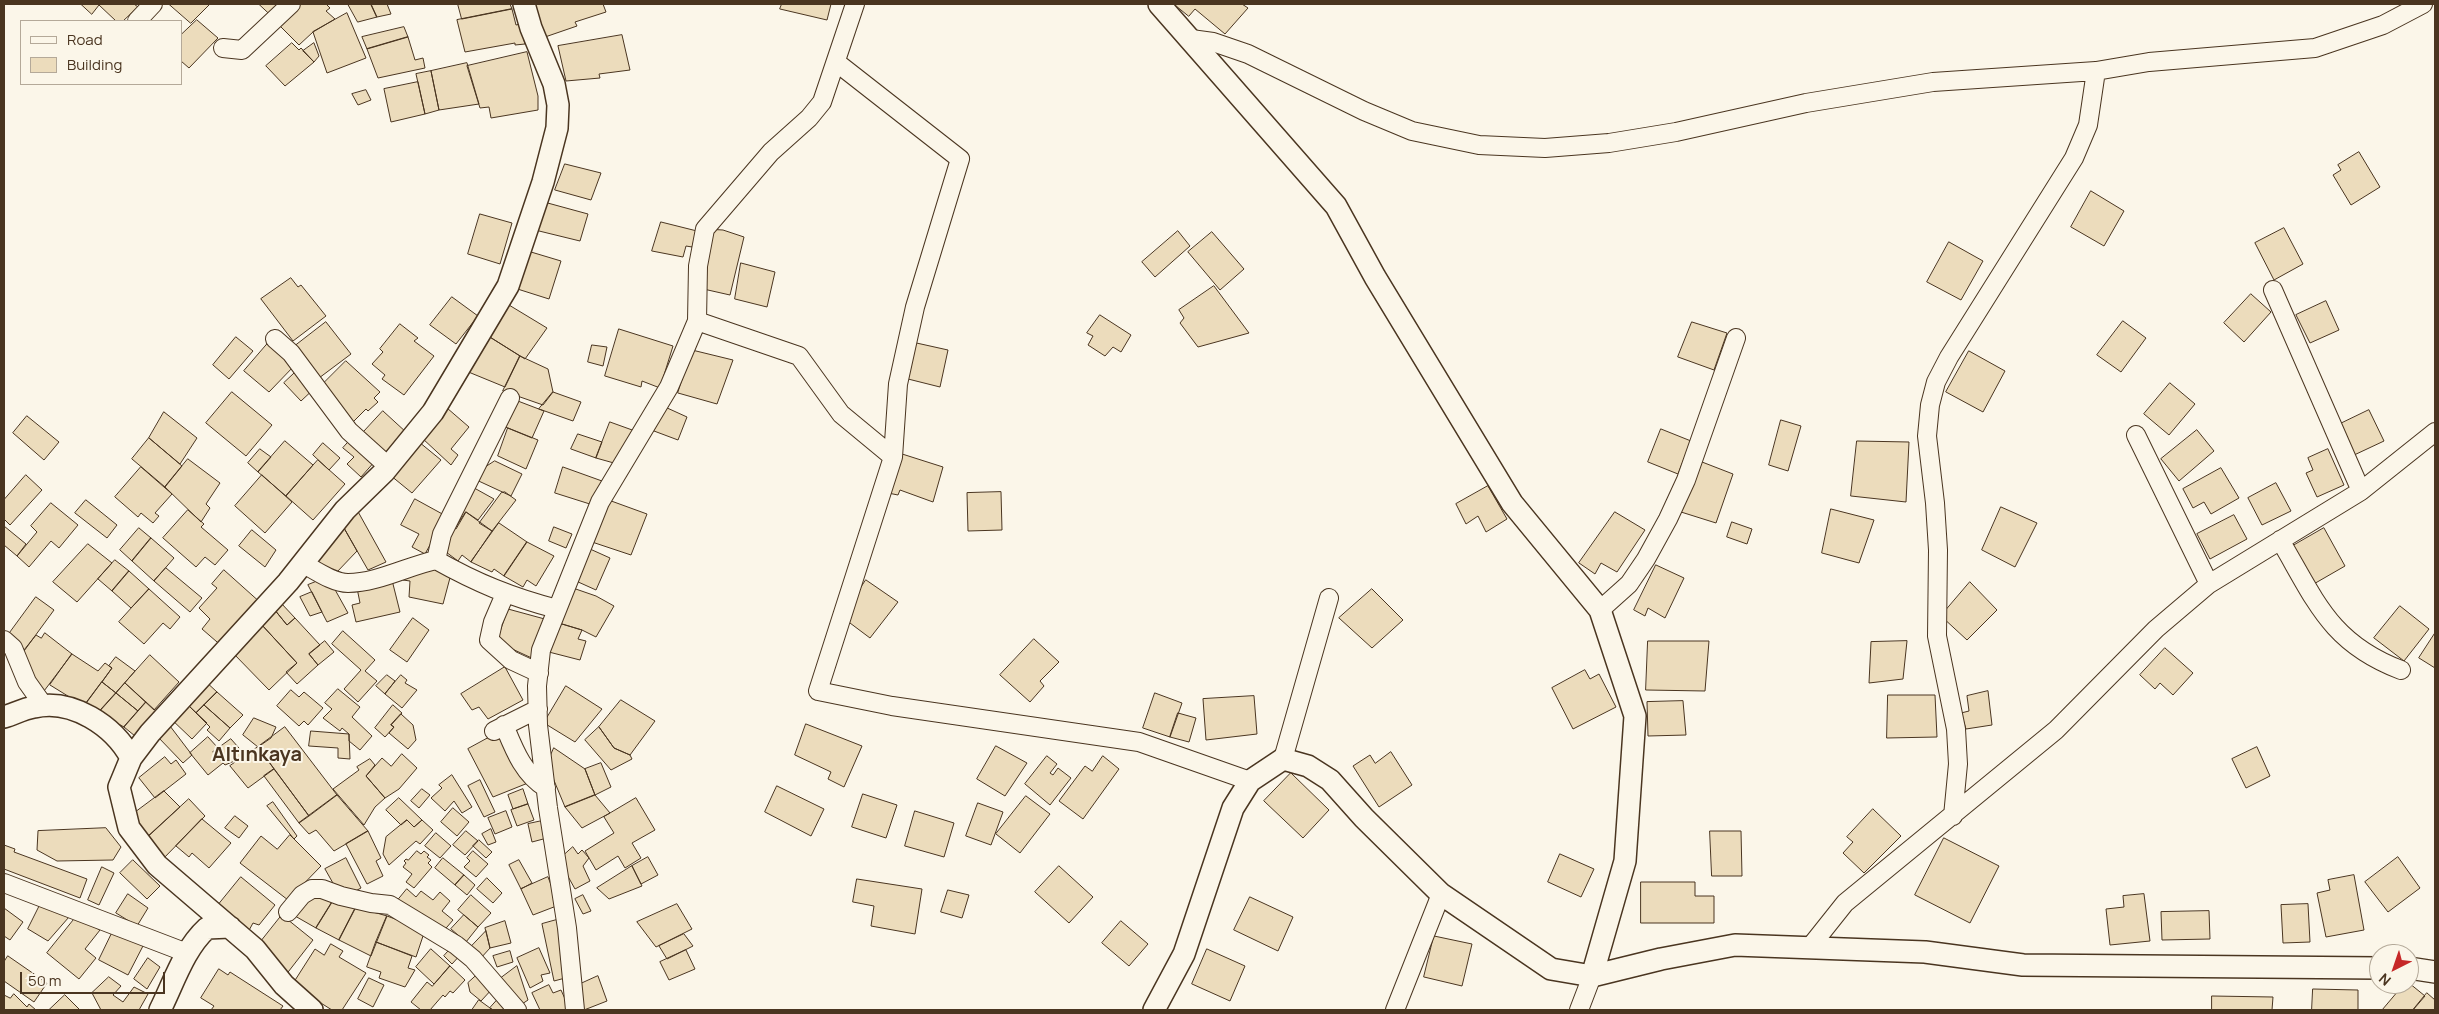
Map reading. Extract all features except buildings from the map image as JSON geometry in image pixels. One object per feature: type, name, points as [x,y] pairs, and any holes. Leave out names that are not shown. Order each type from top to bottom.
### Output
[{"type":"street","points":[[138,20],[153,4]]},
{"type":"street","points":[[223,48],[242,50],[291,4]]},
{"type":"street","points":[[312,1010],[284,985],[255,949],[157,865],[129,828],[119,786],[131,758],[171,708],[288,582],[345,510],[388,467],[434,412],[496,310],[508,286],[543,182],[557,128],[558,105],[554,84],[531,28],[524,4]]},
{"type":"street","points":[[575,1010],[567,928],[546,788],[538,709],[541,650],[600,502],[625,464],[669,387],[697,321],[698,266],[705,229],[771,152],[809,118],[822,102],[855,4]]},
{"type":"street","points":[[1160,4],[1336,206],[1375,277],[1512,503],[1600,610],[1635,716],[1626,861],[1592,976],[1579,1010]]},
{"type":"street","points":[[1191,39],[1214,42],[1248,54],[1364,111],[1412,131],[1479,145],[1545,148],[1609,143],[1676,132],[1806,103],[1933,82],[2096,71],[2149,62],[2315,48],[2383,25],[2423,4]]},
{"type":"street","points":[[836,62],[960,158],[915,307],[898,384],[893,457],[818,691],[892,706],[1139,742],[1250,781]]},
{"type":"street","points":[[1953,816],[1958,764],[1957,738],[1937,636],[1938,550],[1936,503],[1927,436],[1930,405],[1936,382],[1949,357],[2074,158],[2088,125],[2096,71]]},
{"type":"street","points":[[2274,290],[2361,490]]},
{"type":"street","points":[[697,321],[800,356],[841,414],[893,457]]},
{"type":"street","points":[[1600,610],[1629,584],[1646,559],[1668,519],[1686,480],[1736,338]]},
{"type":"street","points":[[275,339],[291,353],[349,431],[388,467]]},
{"type":"street","points":[[436,560],[442,534],[510,398]]},
{"type":"street","points":[[1810,947],[1845,903],[2056,730],[2156,629],[2209,584],[2361,490],[2435,432]]},
{"type":"street","points":[[2136,435],[2209,584]]},
{"type":"street","points":[[2280,540],[2325,615],[2336,629],[2363,653],[2401,670]]},
{"type":"street","points":[[302,563],[347,583],[436,560],[473,581],[505,594],[557,609]]},
{"type":"street","points":[[505,594],[493,622],[489,640],[511,660],[539,673]]},
{"type":"street","points":[[1157,1010],[1184,954],[1233,808],[1250,781],[1283,759],[1329,598]]},
{"type":"street","points":[[4,640],[13,648],[27,682],[44,706]]},
{"type":"street","points":[[4,717],[35,706],[70,708],[104,726],[123,744],[131,758]]},
{"type":"street","points":[[538,709],[499,728],[514,748],[529,776],[546,788]]},
{"type":"street","points":[[1283,759],[1308,766],[1330,780],[1364,818],[1441,894],[1523,952],[1551,969],[1592,976],[1661,959],[1735,945],[1925,952],[2023,966],[2369,968]]},
{"type":"street","points":[[4,883],[187,953]]},
{"type":"street","points":[[288,912],[302,895],[312,889],[322,889],[341,896],[390,905],[456,945],[473,959],[517,1010]]},
{"type":"street","points":[[1395,1010],[1441,894]]},
{"type":"street","points":[[160,1010],[187,953],[197,937],[207,928],[230,927]]},
{"type":"street","points":[[2419,970],[2435,972]]},
{"type":"district","name":"Altınkaya","points":[[257,755]]}]
